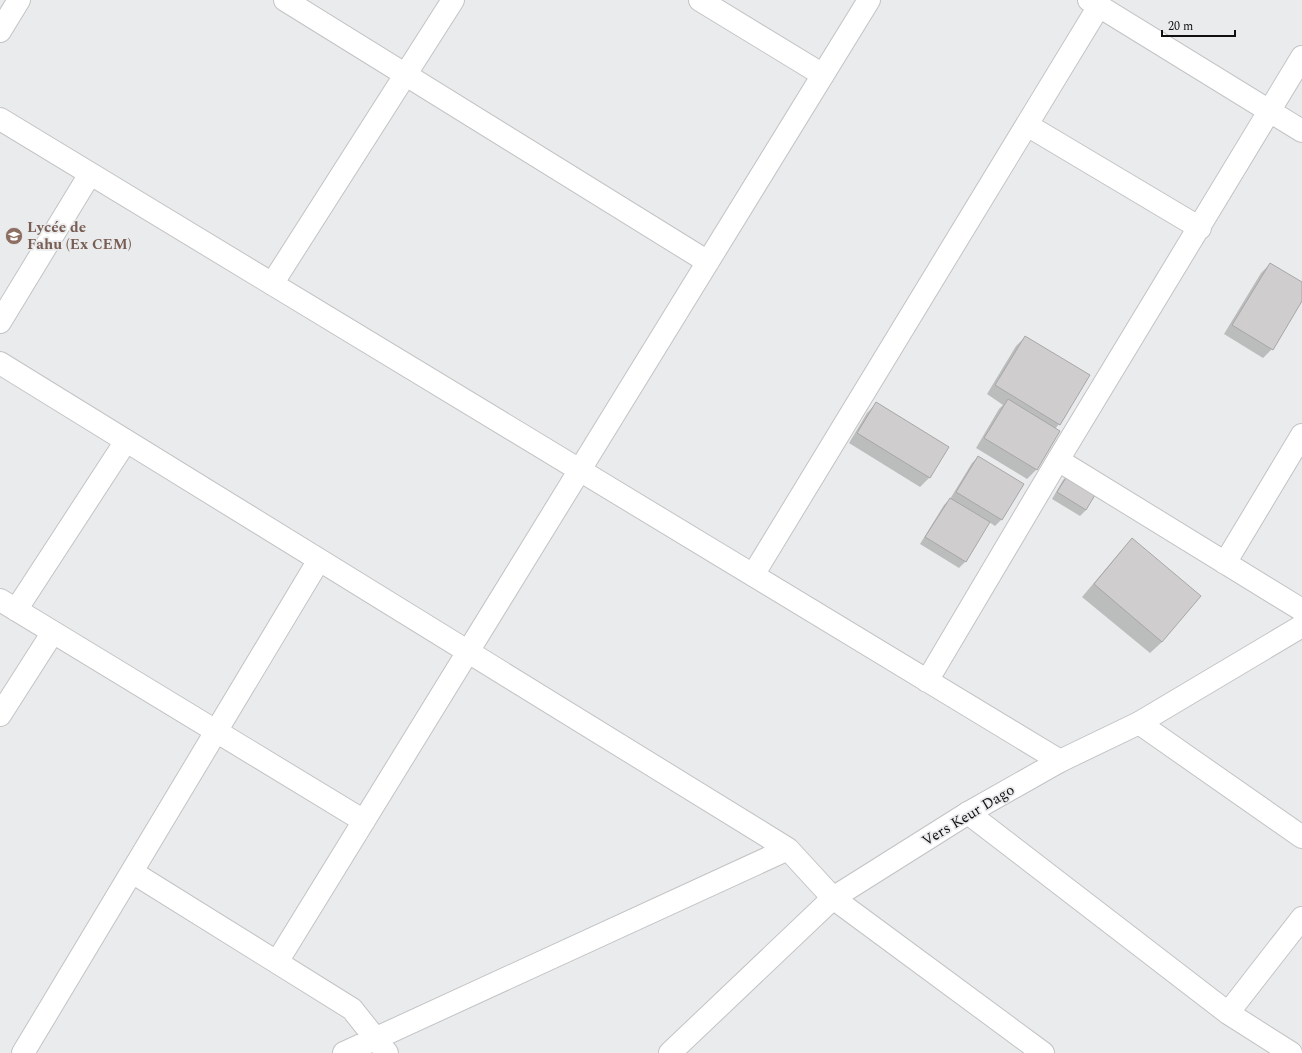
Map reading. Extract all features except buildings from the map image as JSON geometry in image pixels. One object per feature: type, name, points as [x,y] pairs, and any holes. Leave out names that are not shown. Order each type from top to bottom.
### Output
[{"type":"street","points":[[0,31],[20,0]]},
{"type":"street","points":[[285,0],[708,262]]},
{"type":"street","points":[[272,284],[453,0]]},
{"type":"street","points":[[700,0],[823,75]]},
{"type":"street","points":[[277,962],[869,0]]},
{"type":"street","points":[[753,575],[1027,125],[1094,3],[1302,131]]},
{"type":"street","points":[[927,681],[1058,460],[1200,228],[1302,57]]},
{"type":"street","points":[[0,119],[1060,761]]},
{"type":"street","points":[[1027,125],[1200,228]]},
{"type":"street","points":[[0,322],[90,174]]},
{"type":"street","points":[[0,363],[788,849],[833,898],[1043,1053]]},
{"type":"street","points":[[1225,563],[1302,435]]},
{"type":"street","points":[[126,440],[8,605],[364,821]]},
{"type":"street","points":[[1058,460],[1302,610]]},
{"type":"street","points":[[23,1053],[319,560]]},
{"type":"street","name":"Vers Keur Dago","points":[[670,1053],[833,898],[968,813],[1060,761],[1139,723],[1302,626]]},
{"type":"street","points":[[0,715],[53,632]]},
{"type":"street","points":[[1139,723],[1302,837]]},
{"type":"street","points":[[968,813],[1228,1013],[1291,1053]]},
{"type":"street","points":[[344,1053],[381,1046],[788,849]]},
{"type":"street","points":[[132,872],[352,1009],[381,1046]]},
{"type":"street","points":[[1228,1013],[1302,918]]},
{"type":"place","name":"Lycée de Fahu (Ex CEM)","points":[[14,236]]}]
